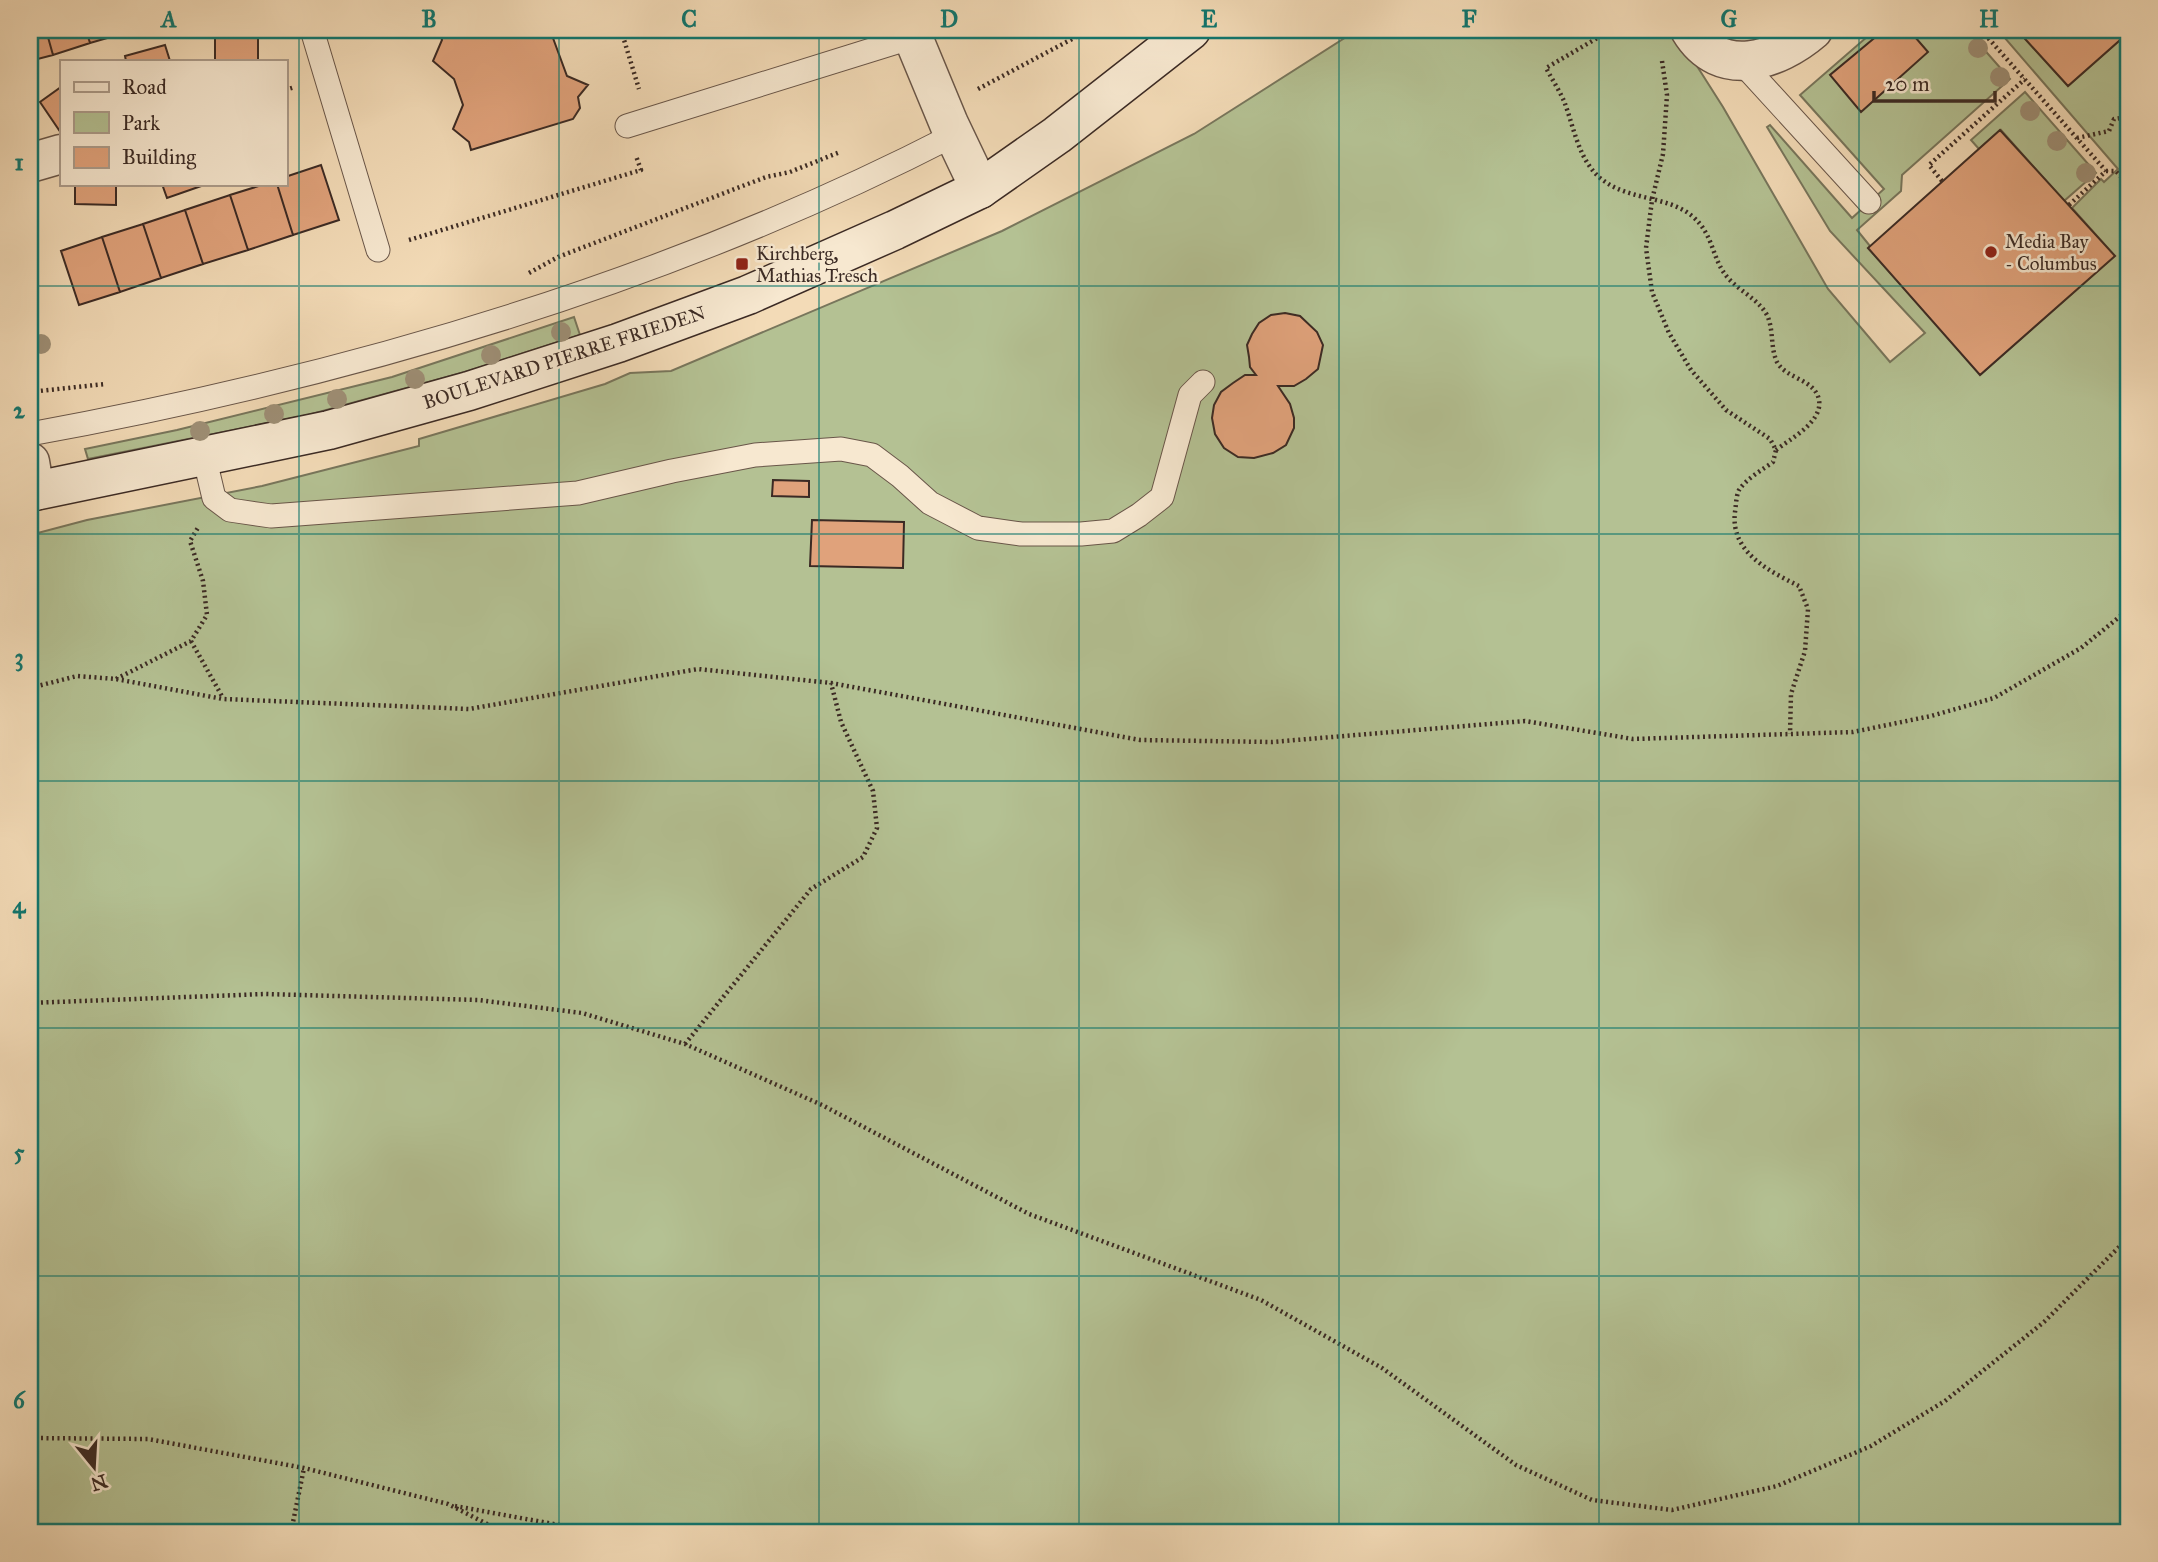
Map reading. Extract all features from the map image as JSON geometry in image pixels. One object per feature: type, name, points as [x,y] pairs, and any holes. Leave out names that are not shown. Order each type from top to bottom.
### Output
[{"type":"main road","name":"BOULEVARD PIERRE FRIEDEN","points":[[32,481],[204,456],[329,430],[468,391],[618,343],[748,295],[980,189],[1057,135],[1191,30]]},
{"type":"main road","points":[[1690,30],[1695,38],[1716,55],[1742,62],[1770,58],[1813,30]]},
{"type":"main road","points":[[911,33],[980,189]]},
{"type":"main road","points":[[30,163],[60,154]]},
{"type":"lane","points":[[312,30],[378,250]]},
{"type":"lane","points":[[637,123],[911,33]]},
{"type":"lane","points":[[1742,62],[1869,202]]},
{"type":"lane","points":[[30,434],[223,396],[351,363],[546,304],[632,276],[711,244],[846,188],[954,135]]},
{"type":"lane","points":[[204,456],[214,498],[230,510],[271,516],[578,494],[672,471],[755,455],[841,449],[872,456],[930,503],[978,528],[1021,534],[1080,534],[1113,531],[1162,497],[1190,395],[1203,382]]},
{"type":"path","points":[[378,250],[641,170],[637,123],[621,30]]},
{"type":"path","points":[[993,82],[1088,30]]},
{"type":"path","points":[[1611,30],[1546,68],[1563,100],[1586,162],[1598,177],[1610,185],[1683,211],[1702,226],[1712,243],[1719,265],[1728,278],[1759,304],[1768,317],[1777,361],[1783,369],[1814,390],[1819,401],[1818,411],[1810,424],[1776,450],[1773,462],[1754,475],[1738,491],[1734,520],[1745,552],[1770,571],[1799,586],[1808,609],[1805,651],[1791,694],[1790,734]]},
{"type":"path","points":[[1981,30],[2106,171]]},
{"type":"path","points":[[1661,57],[1667,95],[1662,154],[1652,200],[1646,248],[1653,292],[1669,333],[1691,370],[1726,410],[1770,439],[1776,450]]},
{"type":"path","points":[[1942,181],[1929,165],[2025,79]]},
{"type":"path","points":[[2077,138],[2109,131],[2114,119],[2128,117]]},
{"type":"path","points":[[522,275],[608,237],[766,177],[790,172],[819,160]]},
{"type":"path","points":[[2068,205],[2106,171],[2116,171],[2128,185]]},
{"type":"path","points":[[30,392],[109,383]]},
{"type":"path","points":[[116,679],[191,641],[207,615],[203,581],[190,541],[214,498]]},
{"type":"path","points":[[30,688],[77,676],[116,679],[223,699],[469,709],[698,669],[831,683],[1140,740],[1272,742],[1525,721],[1633,739],[1853,733],[1931,716],[1994,698],[2081,648],[2128,610]]},
{"type":"path","points":[[191,641],[223,699]]},
{"type":"path","points":[[685,1044],[811,889],[863,857],[877,828],[873,791],[841,722],[831,683]]},
{"type":"path","points":[[30,1003],[265,994],[478,1000],[582,1013],[685,1044],[822,1105],[1029,1214],[1261,1300],[1382,1368],[1516,1465],[1592,1500],[1672,1510],[1777,1486],[1871,1446],[1945,1401],[2044,1322],[2128,1238]]},
{"type":"path","points":[[30,1438],[148,1440],[304,1468],[447,1504],[559,1525],[580,1532]]},
{"type":"path","points":[[291,1532],[304,1468]]},
{"type":"path","points":[[447,1504],[503,1532]]},
{"type":"green space","points":[[1368,30],[1674,30],[1723,107],[1828,289],[1890,362],[1925,333],[1830,231],[1767,127],[1770,125],[1852,218],[1884,189],[1800,95],[1875,30],[1967,30],[2010,79],[1902,175],[1901,191],[1857,230],[1870,246],[1868,248],[1981,374],[2115,256],[2072,208],[2101,179],[2104,182],[2118,169],[1998,30],[2017,30],[2068,86],[2128,33],[2128,1532],[30,1532],[30,535],[87,520],[262,486],[419,446],[419,439],[605,384],[630,373],[671,371],[1002,231],[1194,134],[1351,34]]},
{"type":"green space","points":[[2025,92],[2096,173],[2064,201],[2001,130],[1979,149],[1971,140]]},
{"type":"green space","points":[[574,317],[580,335],[465,372],[308,415],[88,459],[85,449],[177,430],[392,377]]},
{"type":"building","points":[[30,30],[46,30],[53,55],[30,61]]},
{"type":"building","points":[[46,30],[86,30],[90,43],[53,55]]},
{"type":"building","points":[[86,30],[135,30],[90,43]]},
{"type":"building","points":[[439,30],[550,30],[567,76],[588,85],[578,97],[580,108],[573,119],[471,150],[469,142],[453,129],[463,105],[454,79],[433,61],[442,40]]},
{"type":"building","points":[[1884,30],[1909,30],[1928,52],[1861,112],[1830,75]]},
{"type":"building","points":[[2017,30],[2128,30],[2128,33],[2068,86]]},
{"type":"building","points":[[258,33],[258,60],[215,60],[215,34]]},
{"type":"building","points":[[165,45],[170,60],[126,60],[125,56]]},
{"type":"building","points":[[60,88],[60,132],[40,102]]},
{"type":"building","name":"Media Bay - Columbus","points":[[2000,130],[2115,256],[1980,375],[1868,248]]},
{"type":"building","points":[[321,165],[339,220],[293,235],[278,186],[287,186],[287,176]]},
{"type":"building","points":[[75,186],[116,186],[116,205],[75,204]]},
{"type":"building","points":[[163,186],[201,186],[167,198]]},
{"type":"building","points":[[259,186],[278,186],[293,235],[248,250],[230,195]]},
{"type":"building","points":[[230,195],[248,250],[203,264],[185,210]]},
{"type":"building","points":[[185,210],[203,264],[161,278],[143,224]]},
{"type":"building","points":[[143,224],[161,278],[120,292],[102,237]]},
{"type":"building","points":[[102,237],[120,292],[79,305],[61,251]]},
{"type":"building","points":[[1285,313],[1300,316],[1317,332],[1323,345],[1318,369],[1294,386],[1278,386],[1290,404],[1294,418],[1294,428],[1286,445],[1273,453],[1254,458],[1238,457],[1224,448],[1215,434],[1212,418],[1214,405],[1221,392],[1233,383],[1245,375],[1256,375],[1250,367],[1247,345],[1252,334],[1259,323],[1271,315]]},
{"type":"building","points":[[773,480],[809,481],[809,497],[772,496]]},
{"type":"building","points":[[812,520],[904,522],[903,568],[810,566]]},
{"type":"place","name":"Media Bay - Columbus","points":[[1991,252]]},
{"type":"place","name":"Kirchberg, Mathias Tresch","points":[[742,264]]}]
